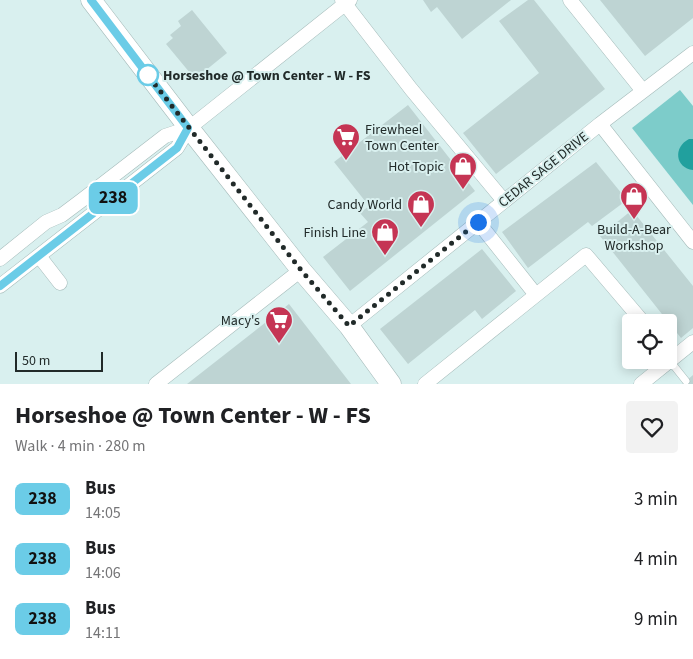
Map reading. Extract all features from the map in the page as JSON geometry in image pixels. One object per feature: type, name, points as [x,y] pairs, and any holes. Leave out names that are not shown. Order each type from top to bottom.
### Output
[{"type":"street","points":[[91,0],[188,128],[301,270],[349,326],[391,384]]},
{"type":"street","points":[[570,0],[643,91]]},
{"type":"street","points":[[0,259],[46,222],[62,215],[165,136],[188,128],[346,1],[411,89],[504,201]]},
{"type":"street","name":"CEDAR SAGE DRIVE","points":[[349,326],[600,124],[643,91],[690,60]]},
{"type":"street","points":[[600,124],[693,242]]},
{"type":"street","points":[[0,286],[177,148],[188,128]]},
{"type":"street","points":[[478,222],[536,295]]},
{"type":"street","points":[[425,384],[586,255],[636,314]]},
{"type":"street","points":[[39,256],[60,283]]},
{"type":"street","points":[[156,384],[301,270]]},
{"type":"street","points":[[677,353],[693,342]]},
{"type":"street","points":[[641,384],[658,369]]},
{"type":"lane","points":[[677,367],[686,381]]},
{"type":"shaded area","points":[[680,90],[693,106],[693,205],[632,128]]},
{"type":"shaded area","points":[[689,139],[693,139],[693,170],[683,165],[678,157],[680,147]]},
{"type":"building","points":[[423,0],[511,0],[462,39],[437,7],[431,12]]},
{"type":"building","points":[[528,0],[534,0],[605,89],[496,174],[463,133],[539,73],[499,21]]},
{"type":"building","points":[[600,0],[693,0],[693,18],[645,56]]},
{"type":"building","points":[[192,10],[227,53],[195,79],[166,44],[173,38],[170,35],[181,26],[178,21]]},
{"type":"building","points":[[408,105],[475,191],[350,291],[323,257],[368,222],[360,213],[369,206],[334,162]]},
{"type":"building","points":[[596,162],[627,200],[592,226],[588,222],[528,268],[502,232]]},
{"type":"building","points":[[632,210],[693,286],[693,328],[681,338],[677,333],[677,314],[662,314],[600,236]]},
{"type":"building","points":[[482,249],[516,291],[482,319],[475,310],[408,364],[380,329]]},
{"type":"building","name":"Macy's","points":[[289,304],[351,384],[187,384]]},
{"type":"building","points":[[693,375],[693,384],[682,384],[686,381]]},
{"type":"bus line","name":"238","points":[[0,286],[177,148],[188,128],[91,0]]},
{"type":"place","name":"Horseshoe @ Town Center - W - FS","points":[[148,75]]},
{"type":"place","name":"Firewheel Town Center","points":[[346,161]]},
{"type":"place","name":"Hot Topic","points":[[463,190]]},
{"type":"place","name":"Build-A-Bear Workshop","points":[[634,220]]},
{"type":"place","name":"Candy World","points":[[421,228]]},
{"type":"place","name":"Finish Line","points":[[385,256]]},
{"type":"place","name":"Macy's","points":[[279,344]]},
{"type":"route","points":[[148,75],[146,73],[301,270],[349,326],[478,222]]}]
